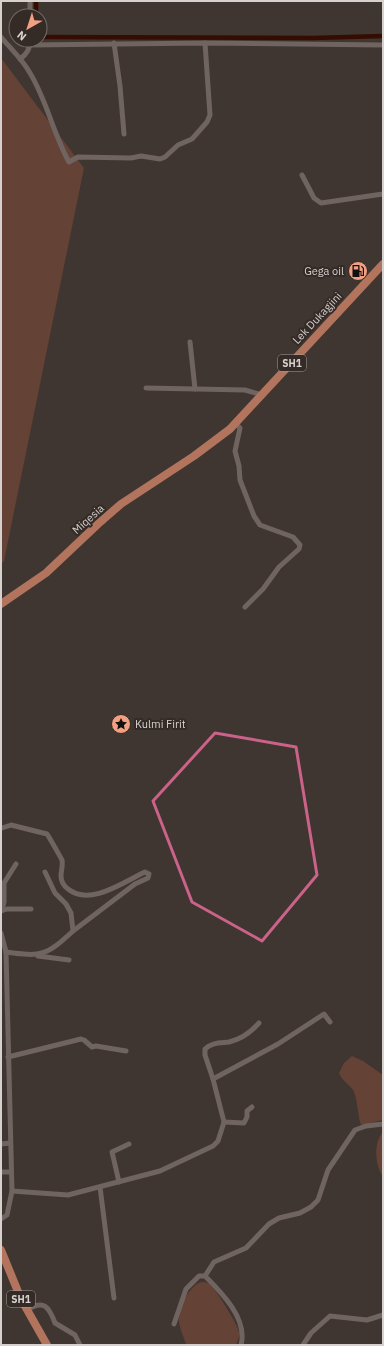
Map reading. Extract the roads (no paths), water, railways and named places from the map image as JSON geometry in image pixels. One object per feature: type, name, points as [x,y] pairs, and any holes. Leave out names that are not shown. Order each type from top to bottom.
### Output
[{"type":"main road","name":"Lek Dukagjini","points":[[194,456],[235,423],[383,264]]},
{"type":"main road","name":"Miqesia","points":[[1,604],[46,573],[121,504],[194,456]]},
{"type":"main road","name":"SH1","points":[[1,1250],[10,1277],[47,1345]]},
{"type":"street","points":[[1,38],[20,59],[39,90],[68,162],[78,157],[131,158],[141,156],[160,159],[168,156],[178,145],[189,141],[209,119],[205,43]]},
{"type":"street","points":[[48,42],[383,45]]},
{"type":"street","points":[[114,43],[120,86],[124,134]]},
{"type":"street","points":[[20,59],[25,55],[28,48]]},
{"type":"street","points":[[302,175],[314,198],[321,203],[383,194]]},
{"type":"street","points":[[190,342],[195,389]]},
{"type":"street","points":[[146,388],[245,390],[262,395]]},
{"type":"street","points":[[235,423],[240,428],[235,451],[239,466],[240,480],[254,516],[260,526],[293,537],[300,545],[299,549],[279,567],[263,589],[246,607]]},
{"type":"street","points":[[2,828],[11,825],[47,834],[62,860],[61,875],[64,886],[76,894],[91,895],[104,892],[128,882],[145,872],[149,874],[148,878],[135,884],[46,952],[32,955]]},
{"type":"street","points":[[16,864],[4,883],[4,902],[2,910],[31,909]]},
{"type":"street","points":[[45,872],[55,894],[66,904],[71,913],[74,931]]},
{"type":"street","points":[[1,932],[6,952],[12,1191],[7,1215],[1,1219]]},
{"type":"street","points":[[6,952],[69,960]]},
{"type":"street","points":[[213,1079],[278,1044],[324,1014],[330,1022]]},
{"type":"street","points":[[12,1191],[64,1196],[160,1171],[213,1146],[218,1142],[224,1122],[205,1055],[205,1049],[210,1045],[231,1042],[244,1036],[251,1032],[259,1023]]},
{"type":"street","points":[[8,1057],[81,1039],[92,1047],[96,1046],[126,1051]]},
{"type":"street","points":[[224,1122],[244,1123],[247,1117],[247,1111],[252,1107]]},
{"type":"street","points":[[205,1276],[214,1262],[246,1248],[268,1224],[279,1218],[300,1213],[311,1207],[318,1200],[328,1170],[355,1130],[366,1126],[383,1124]]},
{"type":"street","points":[[1,1144],[10,1143]]},
{"type":"street","points":[[119,1182],[112,1152],[129,1144]]},
{"type":"street","points":[[1,1172],[11,1172]]},
{"type":"street","points":[[100,1187],[114,1298]]},
{"type":"street","points":[[174,1324],[186,1289],[199,1276],[205,1276],[223,1295],[240,1321],[243,1336],[241,1345]]},
{"type":"street","points":[[27,1310],[34,1305],[40,1304],[47,1308],[51,1312],[55,1323],[75,1335],[80,1345]]},
{"type":"street","points":[[303,1345],[311,1334],[330,1316],[367,1320],[383,1316]]},
{"type":"waterway","points":[[36,1],[36,8]]},
{"type":"waterway","points":[[48,37],[313,38],[383,36]]},
{"type":"place","name":"Gega oil","points":[[358,271]]},
{"type":"place","name":"Kulmi Firit","points":[[121,724]]}]
